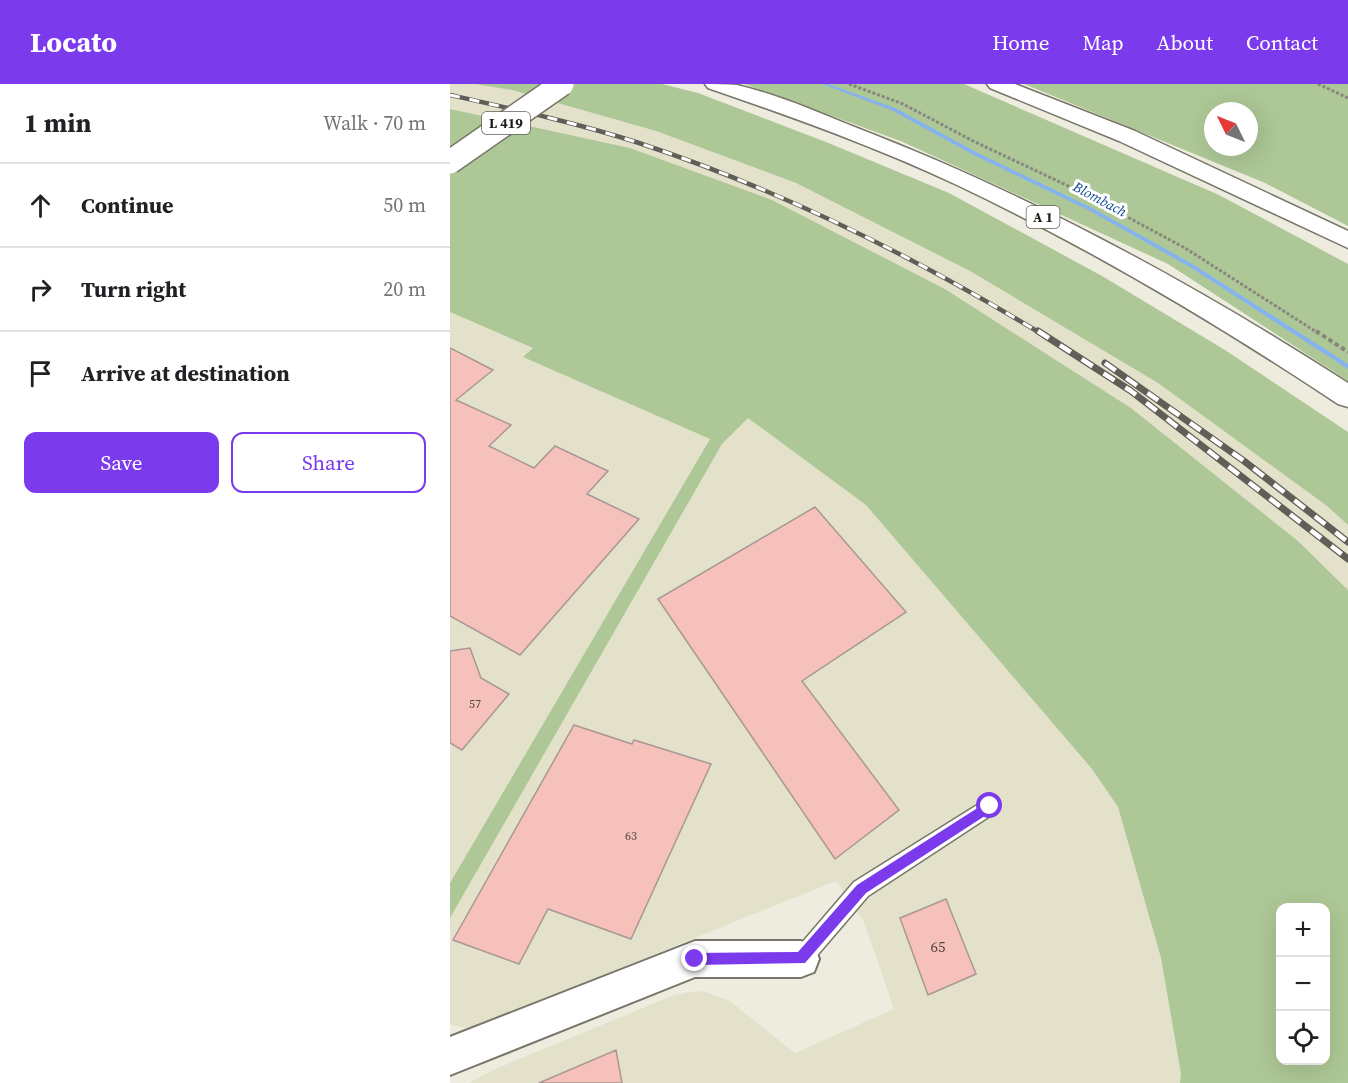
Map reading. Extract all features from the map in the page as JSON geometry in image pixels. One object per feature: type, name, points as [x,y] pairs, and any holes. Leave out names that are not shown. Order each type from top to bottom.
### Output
[{"type":"main road","name":"L 419","points":[[450,162],[562,84]]},
{"type":"main road","name":"A 1","points":[[715,84],[784,106],[905,153],[1033,212],[1111,252],[1196,300],[1288,356],[1348,397]]},
{"type":"main road","points":[[997,84],[1127,136],[1348,240]]},
{"type":"street","points":[[450,1056],[695,959],[801,959]]},
{"type":"lane","points":[[801,959],[861,889],[990,806]]},
{"type":"path","points":[[849,84],[913,109],[975,142],[1078,191],[1185,248],[1348,352]]},
{"type":"path","points":[[1318,84],[1348,98]]},
{"type":"shaded area","points":[[450,84],[475,84],[512,90],[656,131],[796,183],[970,271],[1158,383],[1327,506],[1348,525],[1348,590],[1298,541],[1131,408],[945,289],[772,200],[629,148],[450,109]]},
{"type":"shaded area","points":[[450,312],[534,348],[524,357],[710,439],[450,883]]},
{"type":"shaded area","points":[[748,417],[866,505],[1092,769],[1118,807],[1161,958],[1181,1074],[1180,1083],[469,1083],[493,1070],[674,995],[689,992],[704,991],[730,1001],[795,1053],[894,1009],[864,922],[836,881],[477,1026],[465,1028],[450,1024],[450,918],[722,444]]},
{"type":"green space","points":[[475,84],[662,84],[698,93],[826,142],[949,193],[1102,276],[1225,350],[1348,432],[1348,525],[1327,506],[1158,383],[970,271],[796,183],[656,131],[512,90]]},
{"type":"green space","points":[[745,84],[964,84],[1219,195],[1348,264],[1348,381],[1168,264],[903,142]]},
{"type":"green space","points":[[1024,84],[1348,84],[1348,226],[1265,183]]},
{"type":"green space","points":[[450,109],[630,148],[772,200],[945,289],[1131,408],[1298,541],[1348,590],[1348,1083],[1180,1083],[1181,1074],[1161,958],[1118,807],[1092,769],[866,505],[748,418],[722,444],[450,918],[450,883],[710,439],[523,357],[533,348],[450,312]]},
{"type":"building","points":[[450,348],[493,370],[456,400],[511,425],[489,446],[534,468],[555,446],[608,471],[587,494],[639,519],[520,655],[450,616]]},
{"type":"building","points":[[815,507],[906,612],[802,681],[899,810],[835,859],[658,599]]},
{"type":"building","points":[[470,648],[481,678],[509,694],[462,750],[450,743],[450,651]]},
{"type":"building","points":[[574,725],[632,744],[634,740],[711,764],[631,939],[548,909],[519,964],[453,940]]},
{"type":"building","points":[[946,899],[976,974],[928,995],[900,918]]},
{"type":"building","points":[[616,1050],[622,1083],[539,1083]]},
{"type":"waterway","name":"Blombach","points":[[824,84],[893,109],[974,153],[1092,210],[1192,266],[1348,367]]},
{"type":"railway","points":[[450,95],[616,136],[744,182],[795,203],[895,251],[1040,333]]},
{"type":"railway","points":[[1038,331],[1131,391],[1348,559]]},
{"type":"railway","points":[[1105,363],[1244,461],[1348,542]]},
{"type":"route","points":[[695,959],[801,959],[861,889],[990,806]]}]
